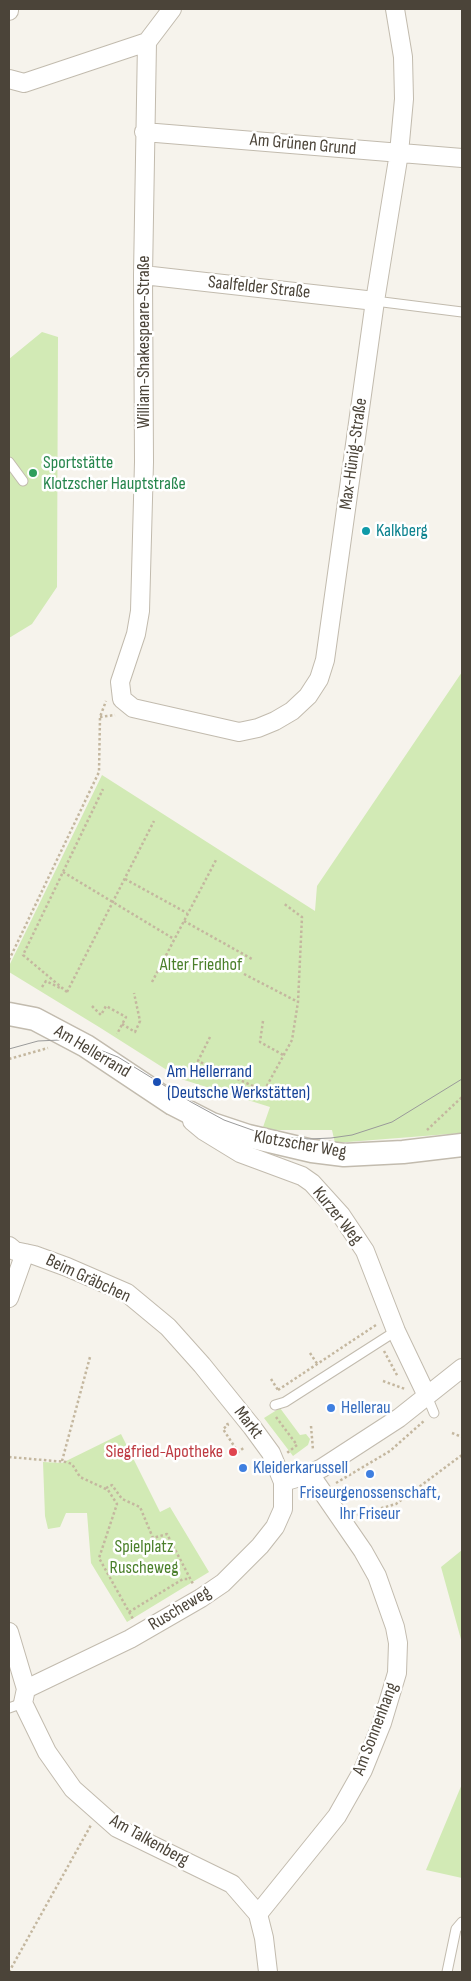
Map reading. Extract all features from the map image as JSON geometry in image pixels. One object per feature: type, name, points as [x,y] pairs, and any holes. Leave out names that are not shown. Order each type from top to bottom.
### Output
[{"type":"street","points":[[9,79],[24,83],[147,42],[172,9]]},
{"type":"street","name":"Max-Hünig-Straße","points":[[122,699],[133,708],[240,732],[258,728],[292,711],[308,696],[319,679],[325,660],[375,301],[399,153],[404,99],[403,66],[395,9]]},
{"type":"street","name":"William-Shakespeare-Straße","points":[[122,699],[120,682],[136,634],[140,611],[144,462],[144,132],[147,42]]},
{"type":"street","name":"Am Grünen Grund","points":[[144,132],[462,158]]},
{"type":"street","name":"Saalfelder Straße","points":[[143,275],[375,301]]},
{"type":"street","name":"Am Hellerrand","points":[[9,1003],[34,1019],[82,1043],[173,1104]]},
{"type":"street","points":[[9,1014],[34,1019]]},
{"type":"street","name":"Klotzscher Weg","points":[[173,1104],[212,1124],[248,1136],[312,1151],[344,1155],[403,1152],[462,1145]]},
{"type":"street","name":"Kurzer Weg","points":[[173,1104],[204,1131],[240,1153],[302,1176],[312,1183],[341,1215],[366,1251],[393,1324],[427,1396]]},
{"type":"street","points":[[9,1298],[17,1250]]},
{"type":"street","name":"Beim Gräbchen","points":[[17,1250],[34,1254],[127,1293],[168,1327],[202,1365]]},
{"type":"street","name":"Markt","points":[[202,1365],[252,1426],[270,1453],[283,1482]]},
{"type":"street","points":[[283,1482],[310,1474],[399,1418],[462,1368]]},
{"type":"street","name":"Am Sonnenhang","points":[[258,1914],[336,1816],[345,1801],[366,1762],[382,1723],[397,1672],[398,1643],[396,1628],[377,1576],[363,1551],[310,1474]]},
{"type":"street","name":"Ruscheweg","points":[[19,1700],[201,1598],[223,1582],[260,1546],[275,1527],[283,1508],[283,1482]]},
{"type":"street","name":"Am Talkenberg","points":[[9,1632],[19,1700],[47,1752],[74,1789],[117,1828],[232,1884],[258,1914],[264,1938],[268,1972]]},
{"type":"lane","points":[[375,301],[462,312]]},
{"type":"lane","points":[[9,462],[23,481]]},
{"type":"lane","points":[[275,1405],[285,1402],[379,1342],[393,1324]]},
{"type":"lane","points":[[427,1396],[434,1413]]},
{"type":"lane","points":[[447,1972],[456,1929],[462,1922]]},
{"type":"path","points":[[9,960],[99,772],[100,717],[116,715]]},
{"type":"path","points":[[68,992],[23,956],[103,789]]},
{"type":"path","points":[[68,992],[154,821]]},
{"type":"path","points":[[152,982],[216,860]]},
{"type":"path","points":[[63,872],[174,939]]},
{"type":"path","points":[[126,879],[188,913]]},
{"type":"path","points":[[210,1037],[198,1061],[264,1091],[285,1056],[292,1040],[298,1002],[302,917],[283,903]]},
{"type":"path","points":[[184,922],[252,959]]},
{"type":"path","points":[[244,974],[298,1002]]},
{"type":"path","points":[[42,987],[46,981],[68,992]]},
{"type":"path","points":[[122,1024],[135,1032],[140,1021],[134,992]]},
{"type":"path","points":[[92,1006],[100,1015],[106,1006],[126,1017],[117,1034]]},
{"type":"path","points":[[263,1021],[260,1042],[285,1056]]},
{"type":"path","points":[[9,1059],[38,1050],[82,1043]]},
{"type":"path","points":[[403,1152],[462,1097]]},
{"type":"path","points":[[278,1390],[371,1329],[393,1324]]},
{"type":"path","points":[[371,1329],[405,1389],[383,1381]]},
{"type":"path","points":[[310,1353],[317,1364]]},
{"type":"path","points":[[62,1461],[90,1357]]},
{"type":"path","points":[[276,1416],[297,1445],[290,1450]]},
{"type":"path","points":[[330,1486],[390,1451],[420,1425]]},
{"type":"path","points":[[311,1426],[313,1450]]},
{"type":"path","points":[[225,1432],[238,1452],[246,1446]]},
{"type":"path","points":[[452,1433],[462,1437]]},
{"type":"path","points":[[353,1516],[396,1504],[462,1455]]},
{"type":"path","points":[[9,1456],[62,1461],[72,1464],[80,1477],[105,1489],[116,1504]]},
{"type":"path","points":[[105,1489],[112,1486],[122,1499],[140,1507],[153,1538],[167,1534],[190,1579],[183,1579],[129,1612]]},
{"type":"path","points":[[122,1499],[116,1504],[99,1558],[133,1619]]},
{"type":"path","points":[[9,1972],[88,1829]]},
{"type":"green space","name":"Sportstätte Klotzscher Hauptstraße","points":[[42,332],[58,337],[57,587],[32,624],[9,638],[9,359]]},
{"type":"green space","name":"Alter Friedhof","points":[[462,672],[462,1133],[335,1143],[332,1130],[262,1130],[270,1107],[181,1079],[9,972],[9,966],[102,775],[315,911],[317,886]]},
{"type":"green space","points":[[280,1408],[300,1435],[306,1434],[310,1439],[308,1445],[293,1456],[264,1418]]},
{"type":"green space","name":"Spielplatz Ruscheweg","points":[[121,1434],[160,1512],[170,1507],[209,1572],[127,1622],[91,1563],[87,1513],[66,1513],[60,1527],[48,1529],[45,1516],[43,1462],[62,1463]]},
{"type":"green space","points":[[462,1550],[462,1643],[441,1567]]},
{"type":"green space","points":[[462,1784],[462,1878],[426,1870]]},
{"type":"tram line","points":[[9,1049],[38,1041],[60,1040],[82,1043],[118,1057],[224,1120],[255,1131],[309,1139],[352,1135],[392,1122],[462,1079]]},
{"type":"place","name":"Sportstätte Klotzscher Hauptstraße","points":[[33,473]]},
{"type":"place","name":"Kalkberg","points":[[366,531]]},
{"type":"place","name":"Am Hellerrand (Deutsche Werkstätten)","points":[[157,1082]]},
{"type":"place","name":"Hellerau","points":[[331,1408]]},
{"type":"place","name":"Siegfried-Apotheke","points":[[233,1452]]},
{"type":"place","name":"Kleiderkarussell","points":[[243,1468]]},
{"type":"place","name":"Friseurgenossenschaft, Ihr Friseur","points":[[370,1474]]}]
